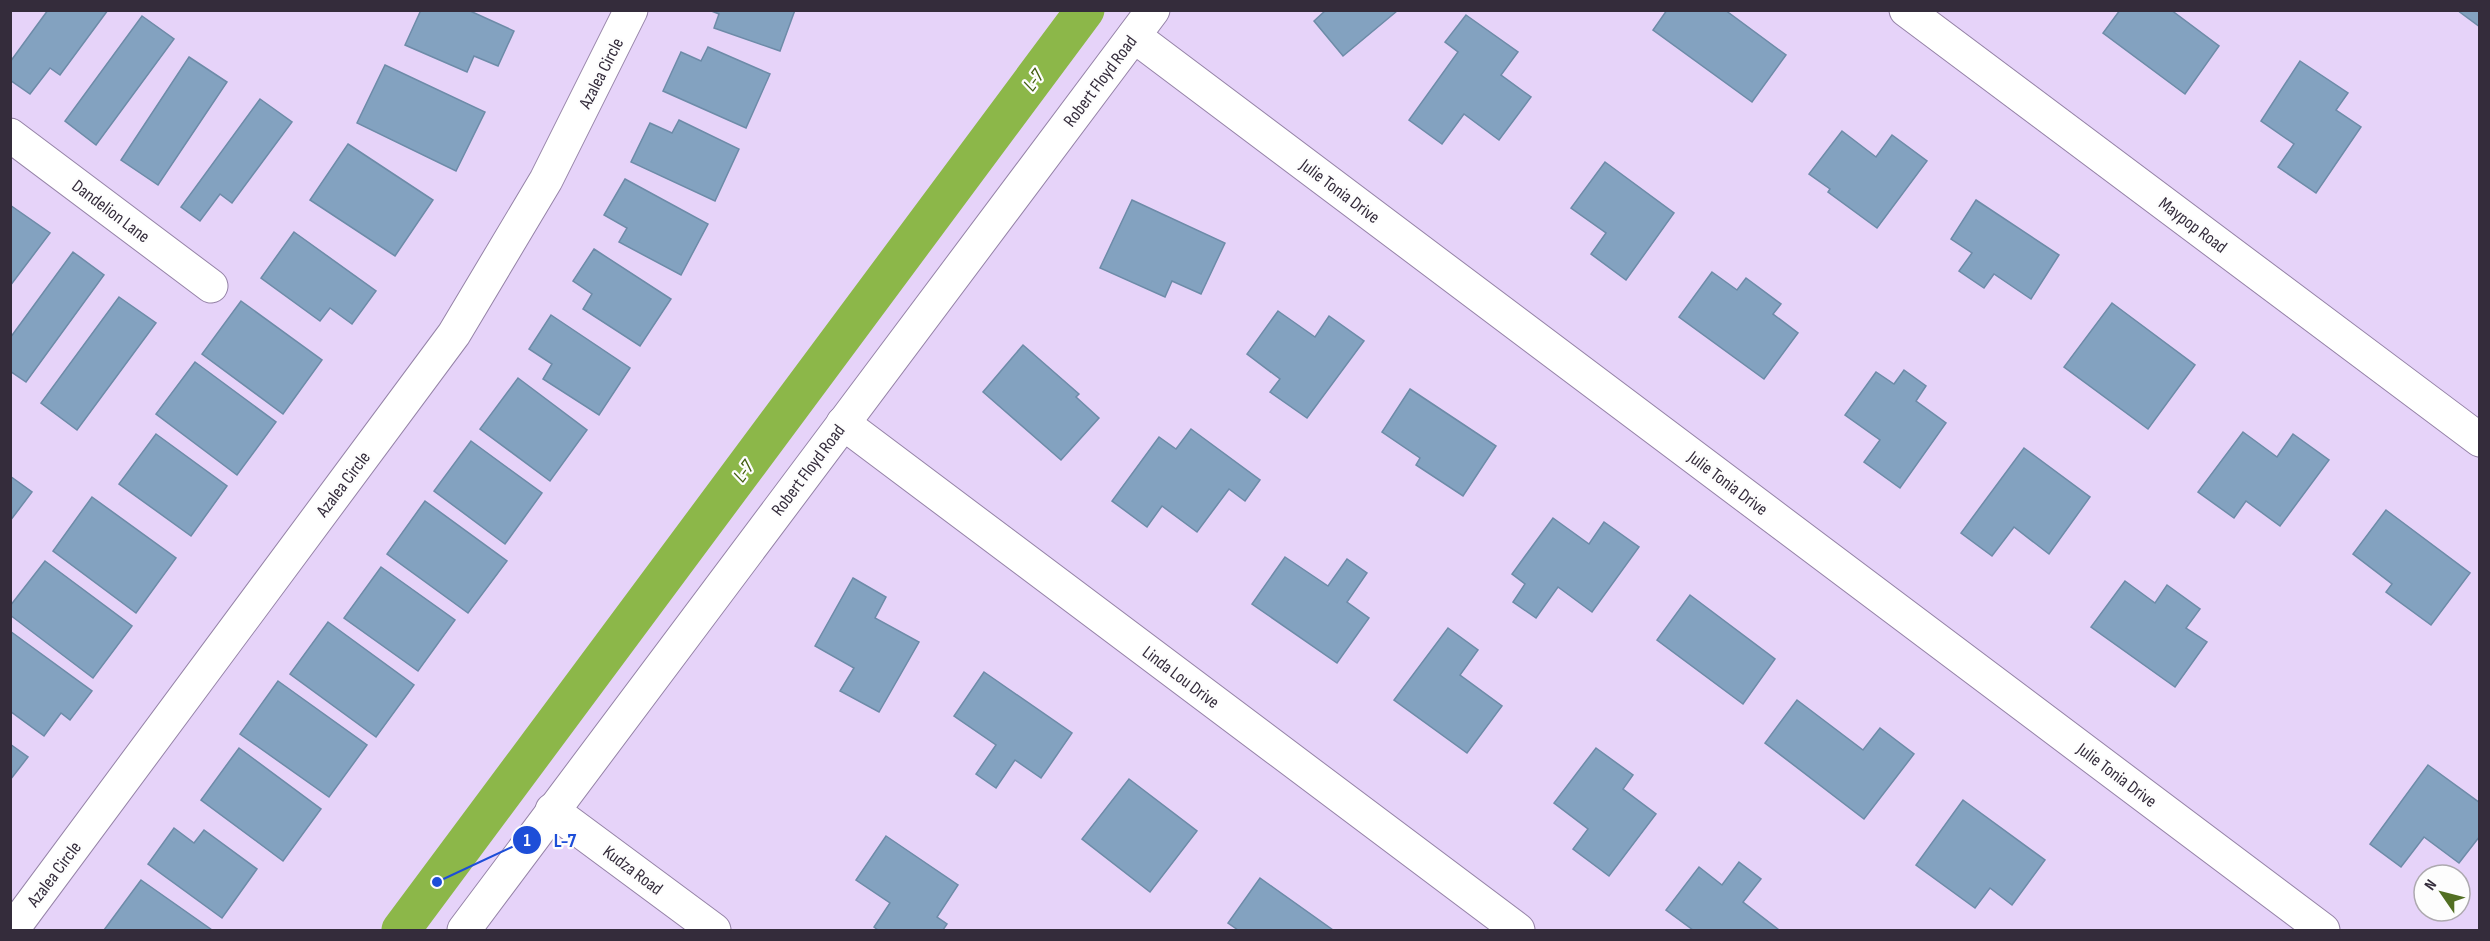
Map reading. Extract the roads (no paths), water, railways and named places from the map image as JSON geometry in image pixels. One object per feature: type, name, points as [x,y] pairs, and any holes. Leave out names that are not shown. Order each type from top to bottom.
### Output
[{"type":"street","name":"Azalea Circle","points":[[12,930],[454,334],[546,180],[631,10]]},
{"type":"street","name":"Robert Floyd Road","points":[[464,930],[1153,10]]},
{"type":"street","name":"Maypop Road","points":[[1906,10],[2480,440]]},
{"type":"street","name":"Julie Tonia Drive","points":[[1134,36],[2323,930]]},
{"type":"street","name":"Dandelion Lane","points":[[10,135],[211,286]]},
{"type":"street","name":"Linda Lou Drive","points":[[843,423],[1518,930]]},
{"type":"street","name":"Kudza Road","points":[[552,810],[714,930]]},
{"type":"waterway","name":"L-7","points":[[401,930],[1085,10]]},
{"type":"place","name":"L-7","points":[[437,882]]}]
